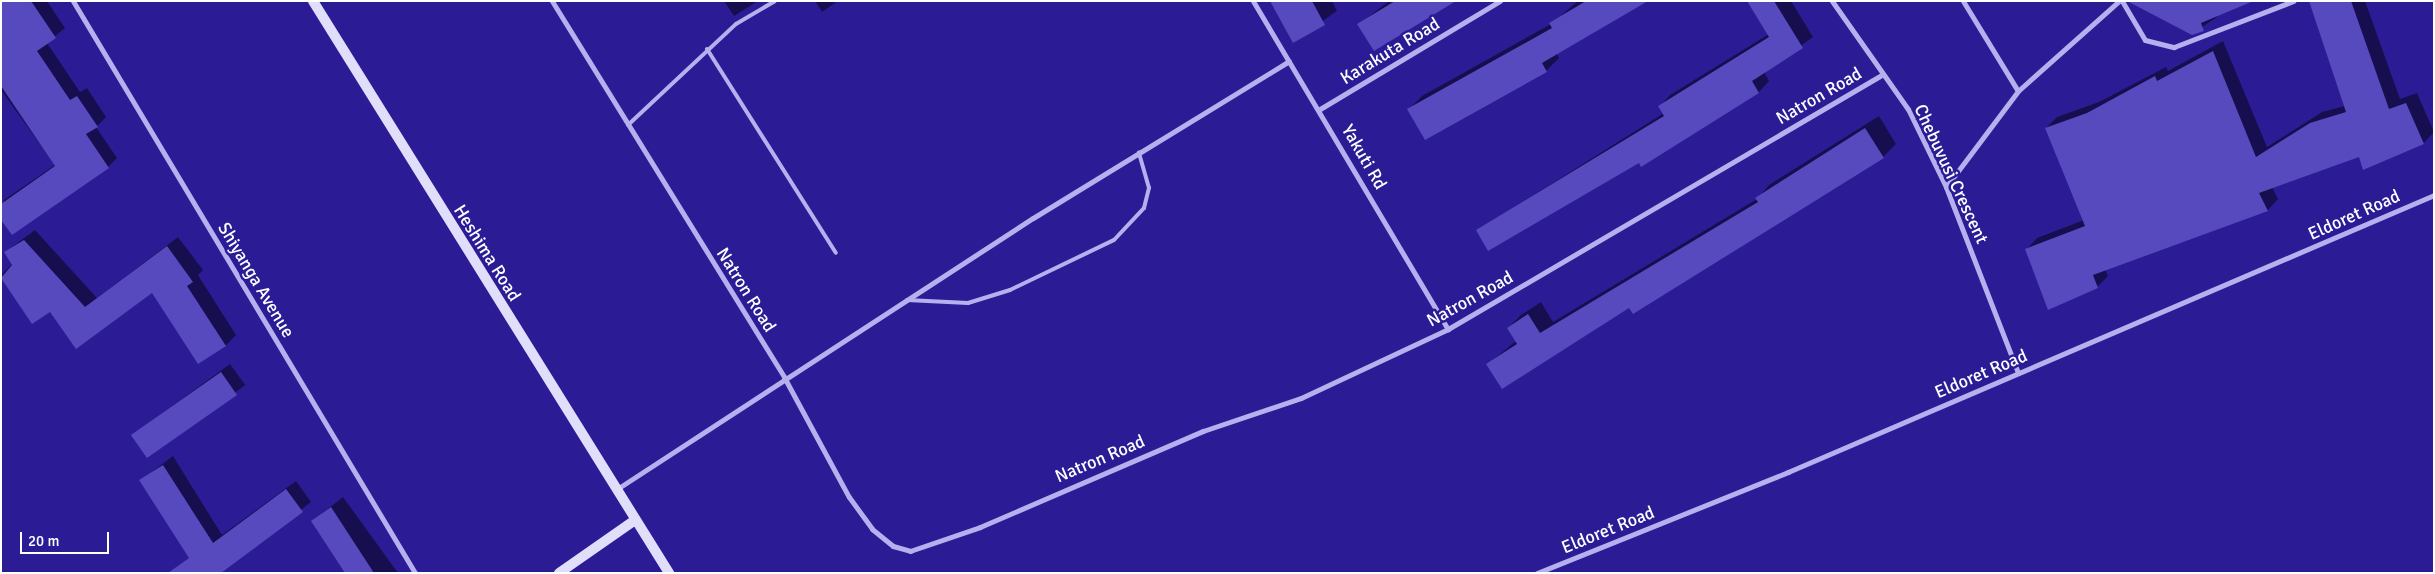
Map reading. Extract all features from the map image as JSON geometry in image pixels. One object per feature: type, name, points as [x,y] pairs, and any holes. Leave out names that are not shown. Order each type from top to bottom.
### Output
[{"type":"street","name":"Shiyanga Avenue","points":[[73,1],[416,573]]},
{"type":"street","name":"Heshima Road","points":[[313,1],[615,490],[669,573]]},
{"type":"street","name":"Natron Road","points":[[552,1],[784,377],[849,497],[872,529],[893,546],[910,551],[980,527],[1203,431],[1301,398],[1448,329],[1880,76]]},
{"type":"street","name":"Yakuti Rd","points":[[1252,1],[1320,109],[1448,329]]},
{"type":"street","name":"Karakuta Road","points":[[1320,109],[1500,1]]},
{"type":"street","name":"Chebuvusi Crescent","points":[[1832,1],[1880,76],[1908,109],[1946,187],[2018,373]]},
{"type":"street","points":[[1963,1],[2018,91]]},
{"type":"street","points":[[1946,187],[2018,91],[2121,1],[2145,40],[2174,47],[2293,1]]},
{"type":"street","points":[[615,490],[784,377],[1139,152],[1289,61]]},
{"type":"street","name":"Eldoret Road","points":[[1537,573],[1550,571],[2434,195]]},
{"type":"street","points":[[559,573],[634,520]]},
{"type":"lane","points":[[628,125],[707,49],[775,1]]},
{"type":"lane","points":[[707,49],[836,253]]},
{"type":"lane","points":[[905,300],[968,303],[1010,290],[1114,240],[1144,208],[1149,188],[1139,152]]},
{"type":"building","points":[[1,1],[31,1],[56,38],[37,51],[70,100],[77,96],[98,127],[86,134],[109,168],[12,235],[1,220],[1,204],[55,166],[1,86]]},
{"type":"building","points":[[1270,1],[1312,1],[1325,25],[1293,43]]},
{"type":"building","points":[[1395,1],[1456,1],[1374,51],[1357,24]]},
{"type":"building","points":[[1586,1],[1648,1],[1542,63],[1547,72],[1425,140],[1407,109],[1552,28],[1549,23]]},
{"type":"building","points":[[1747,1],[1774,1],[1803,48],[1752,81],[1759,93],[1641,167],[1639,163],[1488,251],[1476,230],[1664,116],[1658,106],[1769,37]]},
{"type":"building","points":[[2127,1],[2251,2],[2201,23],[2204,31],[2192,35]]},
{"type":"building","points":[[2309,1],[2351,1],[2389,109],[2406,103],[2424,144],[2363,170],[2359,157],[2259,193],[2268,211],[2093,275],[2098,288],[2048,310],[2025,249],[2085,226],[2045,128],[2087,113],[2155,76],[2157,81],[2213,51],[2256,157],[2310,123],[2346,112]]},
{"type":"building","points":[[1865,128],[1884,158],[1633,314],[1629,308],[1502,389],[1486,364],[1517,344],[1507,328],[1528,314],[1540,333],[1758,202],[1755,198]]},
{"type":"building","points":[[24,240],[85,307],[167,246],[193,282],[187,286],[226,346],[198,364],[152,293],[76,349],[50,312],[32,324],[1,278],[12,265],[4,252]]},
{"type":"building","points":[[221,372],[237,395],[147,458],[131,435]]},
{"type":"building","points":[[163,465],[213,543],[286,489],[303,512],[221,573],[168,573],[189,558],[139,480]]},
{"type":"building","points":[[331,507],[374,573],[345,573],[311,521]]}]
